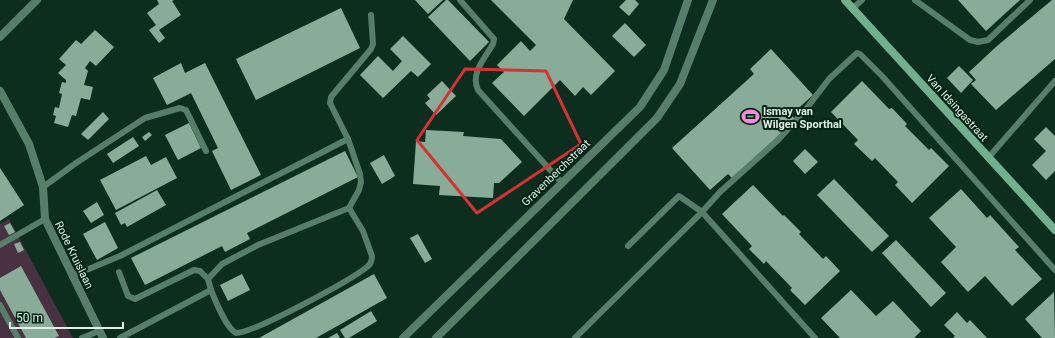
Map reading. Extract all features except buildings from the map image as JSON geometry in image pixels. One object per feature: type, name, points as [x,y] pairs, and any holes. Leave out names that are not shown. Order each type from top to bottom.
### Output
[{"type":"main road","name":"Van Idsingastraat","points":[[845,0],[1055,230]]},
{"type":"street","points":[[0,37],[37,0]]},
{"type":"street","name":"Gravenberchstraat","points":[[403,338],[640,107],[664,70],[688,0]]},
{"type":"street","points":[[436,338],[657,118],[680,84],[713,0]]},
{"type":"street","name":"Rode Kruislaan","points":[[0,91],[29,144],[43,187],[45,219],[101,335]]},
{"type":"lane","points":[[460,0],[494,39],[494,44],[476,72],[476,85],[478,90],[562,182]]},
{"type":"lane","points":[[852,9],[862,0]]},
{"type":"lane","points":[[915,0],[970,40],[978,42],[988,40],[1030,0]]},
{"type":"lane","points":[[208,279],[222,264],[258,245],[349,208],[361,182],[360,174],[348,139],[330,103],[331,97],[372,49],[371,15]]},
{"type":"lane","points":[[575,338],[702,212],[720,192],[778,140],[806,109],[829,79],[857,53],[860,54],[882,76],[1055,270]]},
{"type":"lane","points":[[988,158],[1055,81]]},
{"type":"lane","points":[[43,187],[76,163],[145,118],[180,108],[186,110],[206,151]]},
{"type":"lane","points":[[72,276],[120,256],[348,139]]},
{"type":"lane","points":[[628,246],[676,197],[681,196],[702,212],[815,338]]},
{"type":"lane","points":[[119,272],[128,296],[135,299],[194,270],[200,271],[208,279],[219,310],[232,332],[241,333],[333,288],[368,266],[372,256],[363,231],[349,208]]},
{"type":"lane","points":[[0,245],[45,219]]},
{"type":"lane","points":[[120,338],[211,290]]},
{"type":"lane","points":[[0,305],[18,338]]},
{"type":"lane","points":[[82,338],[101,335]]},
{"type":"highlighted area","points":[[465,69],[546,71],[581,144],[477,213],[417,140]]},
{"type":"shaded area","points":[[9,219],[73,338],[0,338],[0,224]]},
{"type":"place","name":"Ismay van Wilgen Sporthal","points":[[750,117]]}]
